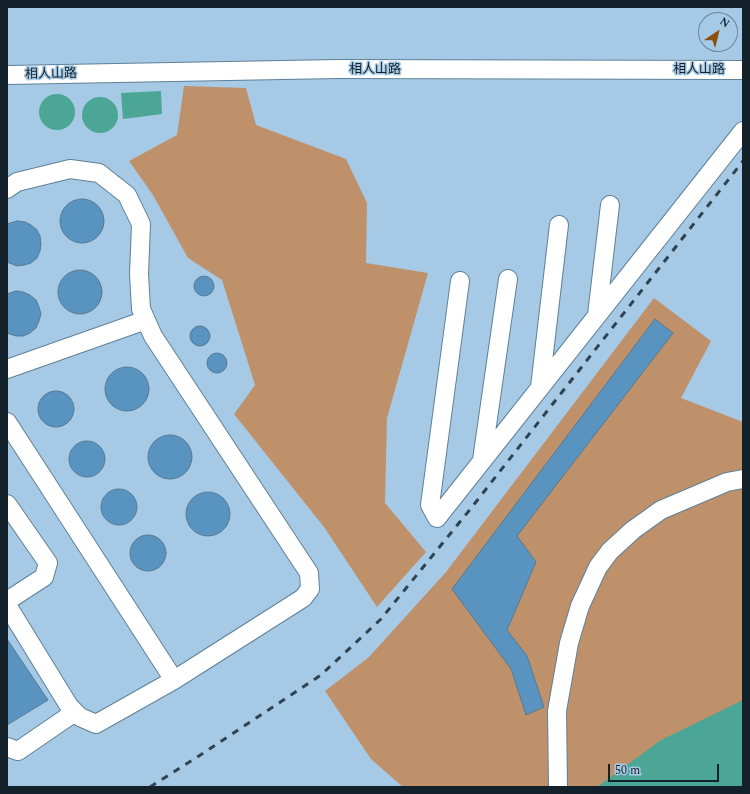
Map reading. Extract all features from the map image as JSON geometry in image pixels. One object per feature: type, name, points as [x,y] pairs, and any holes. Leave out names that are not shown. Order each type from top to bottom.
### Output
[{"type":"street","name":"相人山路","points":[[7,75],[338,70],[743,70]]},
{"type":"street","points":[[460,281],[430,505],[437,518],[743,131]]},
{"type":"street","points":[[7,189],[17,182],[70,169],[99,173],[127,195],[140,224],[139,274],[141,309],[153,336],[309,573],[310,589],[303,598],[174,680],[96,724],[80,717],[69,706],[7,605]]},
{"type":"street","points":[[597,315],[610,205]]},
{"type":"street","points":[[540,387],[558,225]]},
{"type":"street","points":[[482,461],[508,279]]},
{"type":"street","points":[[7,369],[146,320]]},
{"type":"street","points":[[7,422],[174,680]]},
{"type":"street","points":[[558,787],[557,711],[569,643],[580,606],[598,567],[610,551],[632,530],[661,510],[727,482],[743,479]]},
{"type":"street","points":[[7,504],[48,563],[44,577],[7,601]]},
{"type":"street","points":[[7,747],[18,751],[75,712]]},
{"type":"shaded area","points":[[184,86],[246,88],[256,125],[346,159],[367,203],[366,263],[428,273],[387,418],[385,503],[426,552],[377,607],[324,527],[234,414],[255,385],[222,280],[188,258],[153,195],[129,161],[177,135]]},
{"type":"shaded area","points":[[161,91],[162,114],[123,119],[121,93]]},
{"type":"shaded area","points":[[61,94],[70,99],[74,105],[74,119],[70,125],[61,130],[53,130],[44,125],[40,119],[39,108],[44,99],[50,95]]},
{"type":"shaded area","points":[[104,97],[113,102],[117,108],[117,122],[113,128],[104,133],[96,133],[87,128],[83,122],[82,111],[87,102],[93,98]]},
{"type":"shaded area","points":[[654,298],[711,341],[681,398],[743,422],[743,787],[403,787],[371,759],[325,691],[369,657],[446,572]]},
{"type":"shaded area","points":[[743,700],[743,787],[597,787],[661,740]]},
{"type":"building","points":[[78,199],[86,199],[91,200],[98,205],[103,212],[103,230],[98,237],[91,242],[78,243],[70,240],[63,233],[60,225],[60,217],[63,209],[70,202]]},
{"type":"building","points":[[17,221],[25,222],[37,230],[40,236],[41,244],[37,258],[31,263],[17,266],[7,262],[7,224]]},
{"type":"building","points":[[76,270],[84,270],[89,271],[96,276],[101,283],[101,301],[96,308],[89,313],[76,314],[68,311],[61,304],[58,296],[58,288],[61,280],[68,273]]},
{"type":"building","points":[[204,276],[211,279],[214,286],[211,293],[204,296],[197,293],[194,286],[197,279]]},
{"type":"building","points":[[16,291],[30,295],[36,300],[41,314],[36,328],[23,336],[16,336],[7,333],[7,294]]},
{"type":"building","points":[[655,319],[673,333],[517,536],[536,562],[507,630],[527,656],[544,707],[526,715],[511,669],[452,589]]},
{"type":"building","points":[[200,326],[207,329],[210,336],[207,343],[200,346],[193,343],[190,336],[193,329]]},
{"type":"building","points":[[217,353],[224,356],[227,363],[224,370],[217,373],[210,370],[207,363],[210,356]]},
{"type":"building","points":[[123,367],[131,367],[136,368],[143,373],[148,380],[148,398],[143,405],[136,410],[123,411],[115,408],[108,401],[105,393],[105,385],[108,377],[115,370]]},
{"type":"building","points":[[60,391],[69,396],[73,402],[73,416],[69,422],[60,427],[52,427],[43,422],[39,416],[38,405],[43,396],[49,392]]},
{"type":"building","points":[[166,435],[174,435],[179,436],[186,441],[191,448],[191,466],[186,473],[179,478],[166,479],[158,476],[151,469],[148,461],[148,453],[151,445],[158,438]]},
{"type":"building","points":[[91,441],[100,446],[104,452],[104,466],[100,472],[91,477],[83,477],[74,472],[70,466],[69,455],[74,446],[80,442]]},
{"type":"building","points":[[123,489],[132,494],[136,500],[136,514],[132,520],[123,525],[115,525],[106,520],[102,514],[101,503],[106,494],[112,490]]},
{"type":"building","points":[[204,492],[212,492],[217,493],[224,498],[229,505],[229,523],[224,530],[217,535],[204,536],[196,533],[189,526],[186,518],[186,510],[189,502],[196,495]]},
{"type":"building","points":[[152,535],[161,540],[165,546],[165,560],[161,566],[152,571],[144,571],[135,566],[131,560],[130,549],[135,540],[141,536]]},
{"type":"building","points":[[7,639],[48,700],[7,725]]},
{"type":"railway","points":[[150,787],[321,675],[381,619],[472,507],[743,161]]}]
